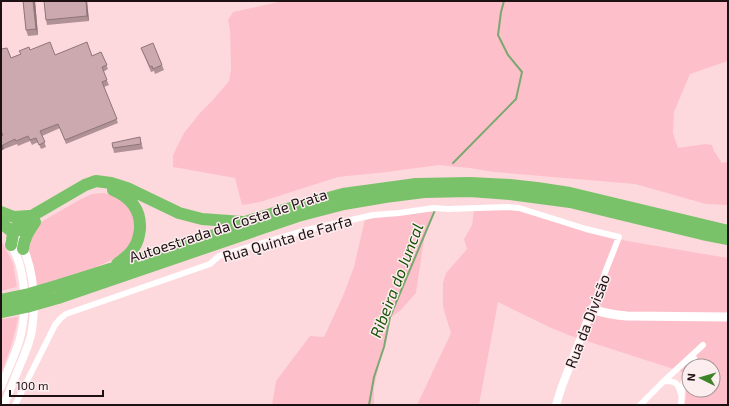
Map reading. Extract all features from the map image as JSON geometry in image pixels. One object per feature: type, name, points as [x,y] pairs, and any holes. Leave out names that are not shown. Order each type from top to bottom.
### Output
[{"type":"highway","points":[[23,249],[34,219],[85,185],[96,182],[111,183],[127,188],[179,213],[202,219],[245,222]]},
{"type":"highway","name":"Autoestrada da Costa de Prata","points":[[1,300],[35,292],[158,254],[217,234],[245,222],[287,209],[343,194],[416,184],[470,182],[510,185],[570,193],[728,231]]},
{"type":"highway","points":[[11,245],[14,230],[18,224],[34,219],[91,190],[114,190],[132,203],[138,212],[140,224],[139,238],[133,250],[113,268]]},
{"type":"highway","name":"Autoestrada da Costa de Prata","points":[[1,312],[58,298],[298,216],[344,204],[385,196],[424,192],[470,191],[510,194],[570,202],[728,239]]},
{"type":"highway","points":[[1,213],[14,217],[34,219]]},
{"type":"highway","points":[[1,224],[14,230]]},
{"type":"main road","points":[[592,309],[613,315],[627,316],[728,317]]},
{"type":"main road","points":[[706,316],[728,321]]},
{"type":"street","name":"Rua Quinta de Farfa","points":[[15,405],[55,325],[66,314],[210,264],[219,256],[308,230],[373,214],[400,213],[434,208],[508,207],[519,208],[586,229],[619,237]]},
{"type":"street","points":[[1,213],[20,240],[29,262],[33,280],[34,298],[32,330],[24,356],[4,405]]},
{"type":"street","points":[[1,224],[20,265],[25,306],[22,330],[15,354],[1,387]]},
{"type":"street","name":"Rua da Divisão","points":[[556,405],[619,237]]},
{"type":"street","points":[[689,358],[703,345],[692,358]]},
{"type":"street","points":[[640,405],[681,365]]},
{"type":"street","points":[[664,381],[676,382],[679,387],[681,397]]},
{"type":"shaded area","points":[[283,1],[728,1],[728,61],[690,74],[674,112],[673,133],[678,148],[705,144],[712,145],[722,163],[728,162],[727,205],[706,204],[635,184],[494,172],[439,165],[338,177],[260,202],[242,205],[235,178],[173,167],[173,155],[184,133],[229,81],[231,69],[230,30],[228,20],[233,12]]},
{"type":"shaded area","points":[[104,193],[117,196],[125,203],[136,218],[134,239],[120,256],[96,267],[37,286],[28,249],[30,238],[41,222],[81,199],[92,194]]},
{"type":"shaded area","points":[[511,209],[579,226],[627,241],[728,258],[728,405],[685,405],[686,398],[721,398],[721,358],[681,358],[681,371],[571,336],[498,302],[479,405],[417,405],[451,333],[443,305],[443,283],[446,273],[467,249],[464,239],[472,225],[474,210]]},
{"type":"shaded area","points":[[433,211],[425,233],[416,293],[401,310],[390,318],[374,387],[374,405],[272,405],[276,381],[310,336],[324,337],[343,296],[354,267],[365,219]]},
{"type":"shaded area","points":[[1,240],[13,263],[17,287],[1,291]]},
{"type":"shaded area","points":[[18,317],[9,353],[1,374],[1,319]]},
{"type":"building","points":[[23,1],[33,1],[36,29],[26,30]]},
{"type":"building","points":[[44,1],[86,1],[87,16],[46,20]]},
{"type":"building","points":[[50,42],[55,55],[87,42],[92,56],[101,52],[107,65],[102,67],[107,80],[102,82],[117,119],[65,140],[58,124],[40,131],[45,142],[39,145],[36,138],[30,140],[28,136],[16,141],[15,139],[1,146],[1,136],[3,135],[1,131],[1,49],[7,48],[11,58],[21,54],[19,51],[29,47],[30,50]]},
{"type":"building","points":[[153,43],[162,65],[153,69],[152,66],[150,67],[141,48]]},
{"type":"building","points":[[140,137],[141,144],[113,148],[112,143]]},
{"type":"waterway","name":"Ribeira do Juncal","points":[[453,163],[516,99],[522,72],[508,55],[498,35],[504,1]]},
{"type":"waterway","name":"Ribeira do Juncal","points":[[369,405],[374,377],[384,347],[390,317],[435,210]]}]
